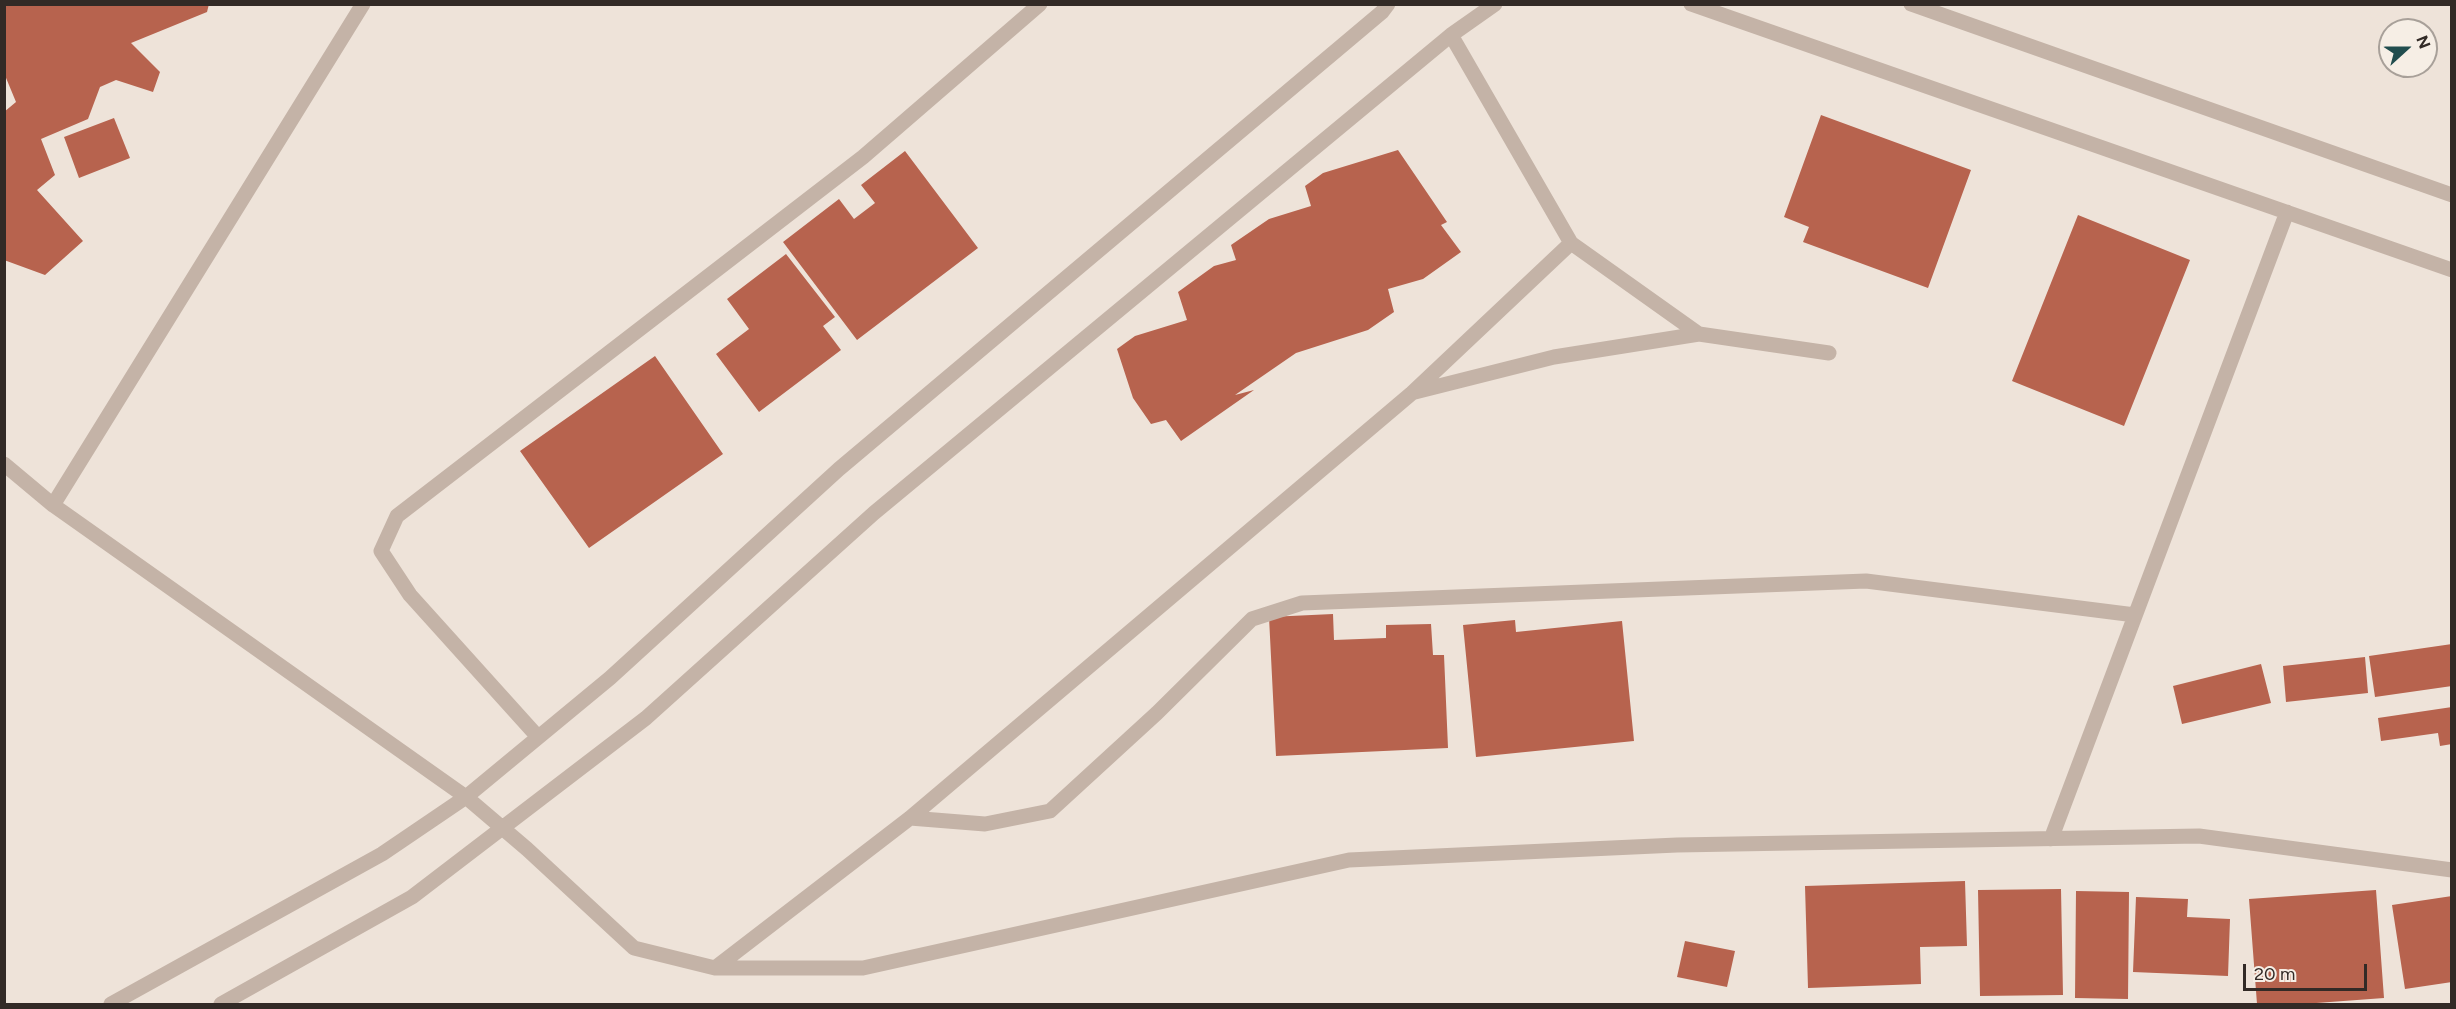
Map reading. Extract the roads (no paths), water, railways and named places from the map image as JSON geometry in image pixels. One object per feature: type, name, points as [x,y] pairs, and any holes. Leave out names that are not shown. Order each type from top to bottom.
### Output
[{"type":"street","points":[[53,505],[363,4]]},
{"type":"street","points":[[538,737],[410,595],[381,551],[396,516],[863,157],[1040,4]]},
{"type":"street","points":[[111,1005],[382,854],[466,797],[610,678],[839,469],[1388,4]]},
{"type":"street","points":[[221,1005],[412,897],[646,718],[874,513],[1451,35],[1495,4]]},
{"type":"street","points":[[1691,4],[2451,270]]},
{"type":"street","points":[[1911,4],[2451,195]]},
{"type":"street","points":[[1451,35],[1571,243],[1700,334]]},
{"type":"street","points":[[2051,839],[2288,212]]},
{"type":"street","points":[[715,968],[910,818],[1412,393],[1571,243]]},
{"type":"street","points":[[1412,393],[1554,357],[1700,334],[1829,354]]},
{"type":"street","points":[[4,464],[53,505],[466,797],[634,948],[715,968],[863,968],[1348,860],[1677,845],[2199,836],[2451,870]]},
{"type":"street","points":[[910,818],[985,824],[1050,811],[1157,713],[1252,619],[1302,603],[1866,581],[2135,615]]}]
